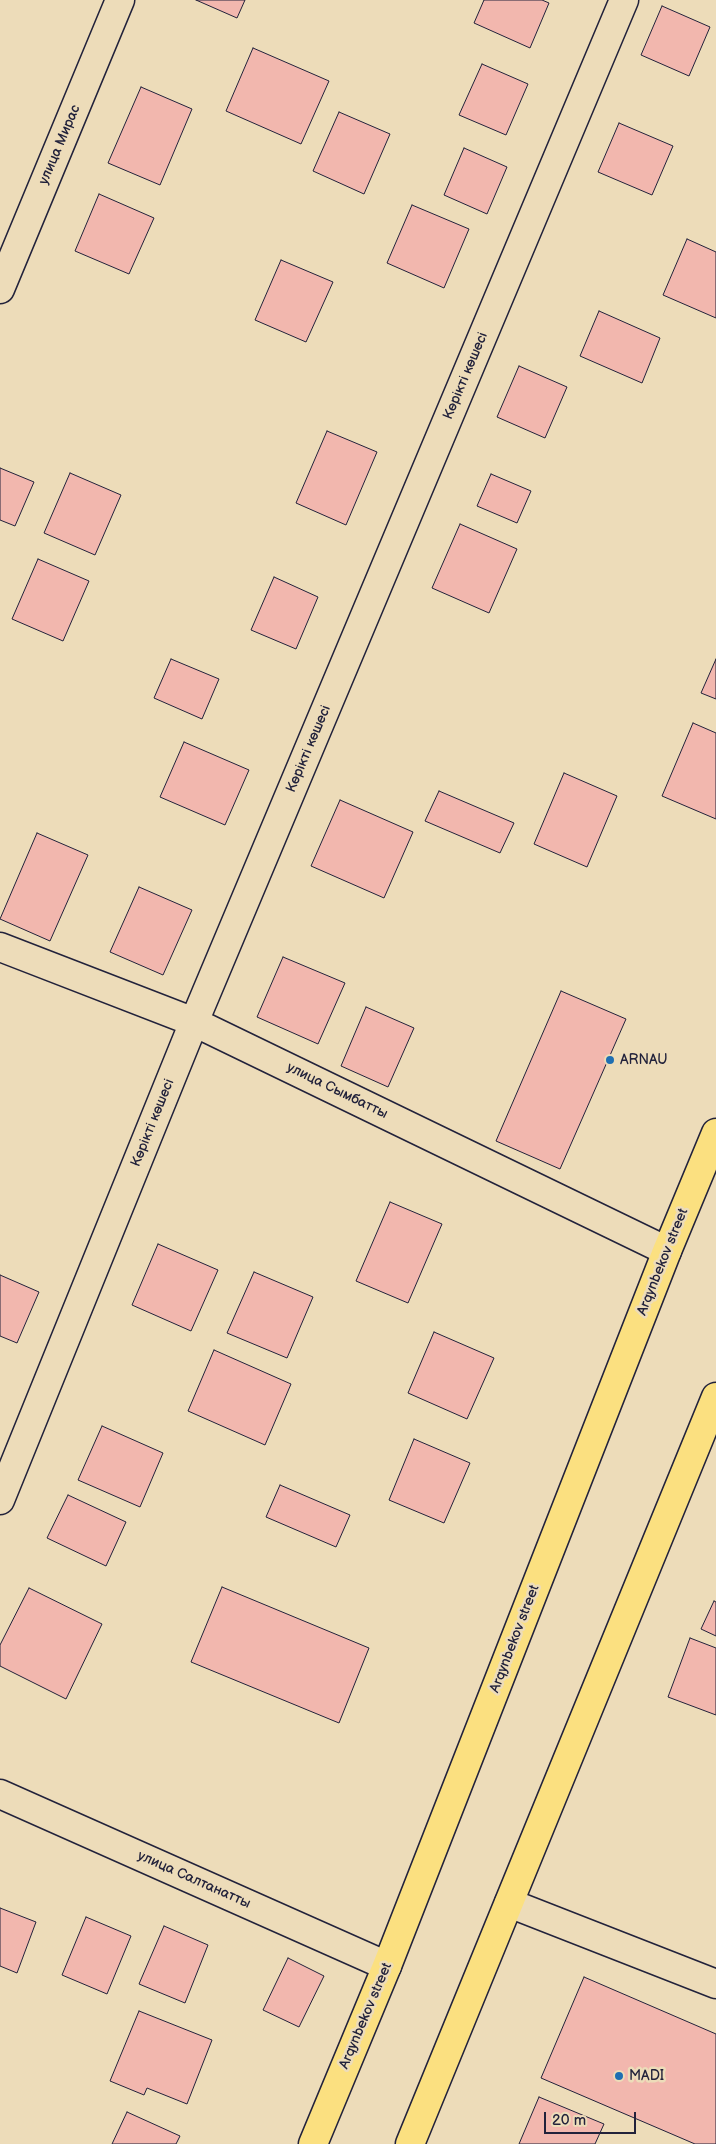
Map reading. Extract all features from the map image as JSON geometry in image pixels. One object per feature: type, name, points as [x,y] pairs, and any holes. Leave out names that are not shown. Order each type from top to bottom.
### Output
[{"type":"main road","name":"Arqynbekov street","points":[[312,2144],[387,1966],[667,1251],[716,1133]]},
{"type":"main road","points":[[410,2144],[716,1396]]},
{"type":"street","name":"улица Мирас","points":[[0,289],[120,0]]},
{"type":"street","name":"Көрікті көшесі","points":[[0,1500],[194,1022],[624,0]]},
{"type":"street","name":"улица Сымбатты","points":[[0,947],[194,1022],[667,1251]]},
{"type":"street","name":"улица Салтанатты","points":[[0,1794],[387,1966]]},
{"type":"street","points":[[509,1903],[716,1984]]},
{"type":"building","points":[[196,0],[245,0],[237,18]]},
{"type":"building","points":[[484,0],[542,0],[549,3],[530,48],[474,23]]},
{"type":"building","points":[[662,6],[710,27],[689,76],[641,55]]},
{"type":"building","points":[[253,48],[329,81],[301,144],[226,111]]},
{"type":"building","points":[[482,64],[528,84],[506,135],[459,115]]},
{"type":"building","points":[[141,87],[192,109],[160,185],[108,163]]},
{"type":"building","points":[[339,112],[390,134],[364,194],[313,171]]},
{"type":"building","points":[[619,123],[673,146],[652,195],[598,172]]},
{"type":"building","points":[[464,148],[507,167],[487,214],[444,195]]},
{"type":"building","points":[[99,194],[154,218],[129,274],[75,251]]},
{"type":"building","points":[[412,205],[469,229],[444,288],[387,263]]},
{"type":"building","points":[[687,239],[716,252],[716,318],[663,295]]},
{"type":"building","points":[[281,260],[333,282],[306,342],[255,320]]},
{"type":"building","points":[[599,311],[660,338],[642,383],[580,356]]},
{"type":"building","points":[[519,366],[567,387],[545,438],[497,417]]},
{"type":"building","points":[[327,431],[377,452],[346,525],[296,503]]},
{"type":"building","points":[[0,468],[34,482],[15,526],[0,520]]},
{"type":"building","points":[[70,473],[121,495],[95,555],[44,533]]},
{"type":"building","points":[[491,474],[531,491],[517,523],[477,506]]},
{"type":"building","points":[[460,524],[517,549],[489,613],[432,588]]},
{"type":"building","points":[[38,559],[89,581],[63,641],[12,619]]},
{"type":"building","points":[[274,577],[318,597],[296,649],[251,630]]},
{"type":"building","points":[[171,659],[219,679],[202,719],[154,698]]},
{"type":"building","points":[[716,659],[716,699],[701,693]]},
{"type":"building","points":[[693,723],[716,733],[716,819],[662,796]]},
{"type":"building","points":[[184,742],[249,770],[225,825],[160,797]]},
{"type":"building","points":[[564,773],[617,796],[587,867],[534,844]]},
{"type":"building","points":[[439,791],[514,823],[500,853],[425,821]]},
{"type":"building","points":[[340,800],[413,832],[384,898],[311,866]]},
{"type":"building","points":[[37,833],[88,855],[50,941],[0,919]]},
{"type":"building","points":[[139,887],[192,910],[163,975],[110,952]]},
{"type":"building","points":[[283,957],[345,983],[318,1044],[257,1017]]},
{"type":"building","points":[[561,991],[626,1019],[560,1169],[496,1141]]},
{"type":"building","points":[[366,1007],[414,1028],[388,1087],[341,1066]]},
{"type":"building","points":[[390,1202],[442,1224],[408,1303],[356,1281]]},
{"type":"building","points":[[158,1244],[218,1270],[191,1331],[132,1305]]},
{"type":"building","points":[[254,1272],[313,1297],[287,1358],[227,1333]]},
{"type":"building","points":[[0,1275],[39,1292],[17,1343],[0,1336]]},
{"type":"building","points":[[434,1332],[494,1358],[467,1419],[408,1393]]},
{"type":"building","points":[[214,1350],[291,1384],[265,1445],[188,1411]]},
{"type":"building","points":[[102,1426],[163,1453],[140,1507],[78,1480]]},
{"type":"building","points":[[414,1439],[470,1463],[444,1523],[389,1500]]},
{"type":"building","points":[[280,1485],[350,1515],[336,1547],[266,1517]]},
{"type":"building","points":[[68,1495],[126,1522],[106,1566],[47,1538]]},
{"type":"building","points":[[222,1587],[369,1648],[339,1723],[191,1662]]},
{"type":"building","points":[[29,1588],[102,1624],[66,1699],[0,1666],[0,1645]]},
{"type":"building","points":[[714,1601],[716,1602],[716,1636],[701,1629]]},
{"type":"building","points":[[690,1638],[716,1648],[716,1715],[668,1697]]},
{"type":"building","points":[[0,1908],[36,1922],[17,1973],[0,1966]]},
{"type":"building","points":[[86,1917],[131,1936],[107,1994],[62,1975]]},
{"type":"building","points":[[164,1926],[208,1945],[185,2003],[139,1984]]},
{"type":"building","points":[[288,1958],[324,1976],[299,2027],[263,2010]]},
{"type":"building","points":[[584,1977],[716,2034],[716,2144],[695,2144],[541,2078]]},
{"type":"building","points":[[139,2011],[212,2040],[187,2104],[147,2088],[144,2095],[110,2081]]},
{"type":"building","points":[[539,2097],[604,2124],[595,2144],[519,2144]]},
{"type":"building","points":[[127,2112],[180,2136],[176,2144],[112,2144]]},
{"type":"place","name":"ARNAU","points":[[610,1060]]},
{"type":"place","name":"MADI","points":[[619,2076]]}]
